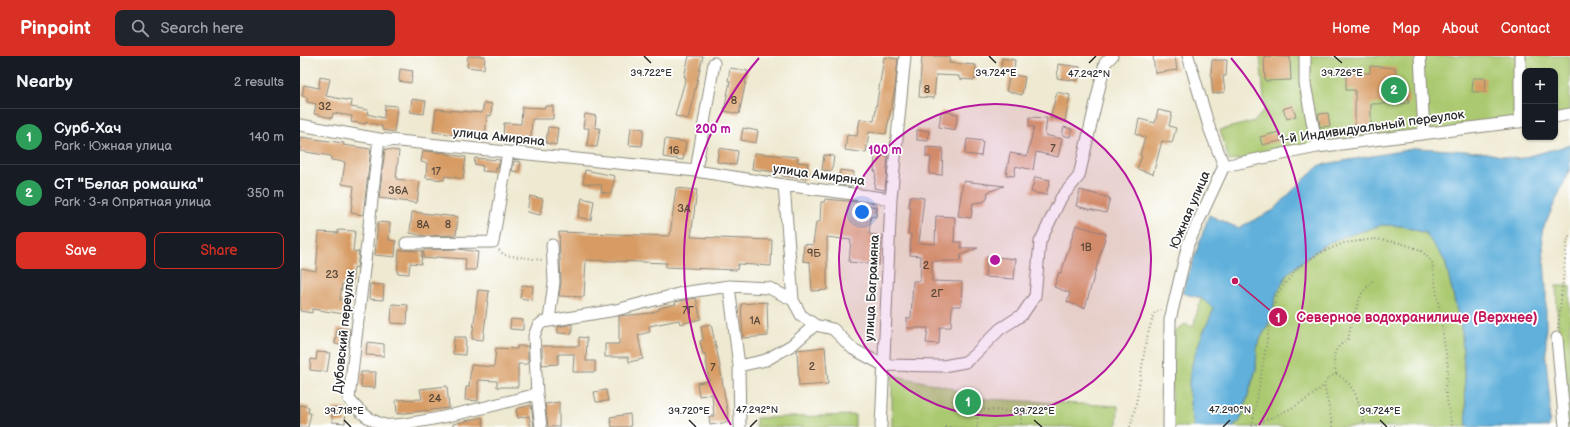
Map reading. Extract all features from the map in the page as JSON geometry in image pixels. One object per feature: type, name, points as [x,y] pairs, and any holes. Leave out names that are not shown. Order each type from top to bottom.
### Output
[{"type":"street","name":"улица Баграмяна","points":[[881,427],[891,199],[905,56]]},
{"type":"street","points":[[784,186],[793,300],[801,315],[814,325],[833,329],[853,349],[883,365],[943,366],[965,362],[1000,329],[1022,315],[1030,306],[1035,296],[1040,242],[1062,198],[1079,176],[1105,63],[1112,56]]},
{"type":"street","name":"Южная улица","points":[[1169,427],[1170,320],[1173,305],[1188,244],[1224,166],[1210,130],[1188,56]]},
{"type":"street","points":[[1305,56],[1305,84],[1317,147]]},
{"type":"street","points":[[1420,56],[1424,133]]},
{"type":"street","points":[[1520,56],[1522,104]]},
{"type":"street","points":[[696,171],[714,63]]},
{"type":"street","points":[[1558,116],[1570,114]]},
{"type":"street","name":"1-й Индивидуальный переулок","points":[[1224,166],[1317,147],[1522,121]]},
{"type":"street","name":"улица Амиряна","points":[[300,125],[379,139],[696,171],[784,186],[891,199]]},
{"type":"street","name":"Дубовский переулок","points":[[379,139],[349,399],[359,412],[386,425],[416,425],[537,394]]},
{"type":"street","points":[[406,243],[493,242],[508,152]]},
{"type":"street","points":[[549,320],[554,282],[552,245]]},
{"type":"street","points":[[541,427],[537,394],[534,336],[538,326],[549,320],[616,310],[682,293],[729,286],[769,288],[793,300]]},
{"type":"street","points":[[729,286],[739,366],[740,427]]},
{"type":"street","points":[[739,366],[766,360],[792,345],[814,325]]},
{"type":"street","points":[[1557,338],[1565,427]]},
{"type":"path","points":[[1557,338],[1566,242],[1570,233]]},
{"type":"path","points":[[1252,426],[1268,346],[1272,312],[1278,293],[1299,266],[1318,254],[1344,243],[1375,239],[1400,243],[1421,250],[1432,262],[1448,367],[1445,388],[1452,427]]},
{"type":"path","points":[[493,242],[504,255],[553,262]]},
{"type":"path","points":[[1336,374],[1333,356],[1338,346],[1348,339],[1352,320],[1362,293],[1374,279]]},
{"type":"path","points":[[1130,427],[1136,410],[1150,325],[1155,312],[1173,305]]},
{"type":"path","points":[[1252,426],[1288,410],[1315,394],[1324,385],[1328,378],[1336,374]]},
{"type":"path","points":[[1336,374],[1344,378],[1354,389],[1365,427]]},
{"type":"path","points":[[1324,385],[1333,427]]},
{"type":"path","points":[[978,427],[978,409],[1021,412],[1021,427]]},
{"type":"path","points":[[1382,427],[1395,426]]},
{"type":"path","points":[[945,427],[950,427]]},
{"type":"green space","points":[[1260,56],[1570,56],[1570,112],[1558,114],[1558,68],[1522,68],[1522,118],[1229,161],[1220,130],[1255,121],[1265,109]]},
{"type":"green space","points":[[1382,225],[1402,226],[1425,233],[1445,261],[1462,332],[1467,427],[1233,427],[1240,421],[1256,370],[1257,345],[1269,323],[1277,293],[1288,273],[1322,247],[1337,239]]},
{"type":"green space","points":[[1556,286],[1570,286],[1570,427],[1563,427]]},
{"type":"green space","points":[[1201,298],[1214,309],[1197,349],[1190,374],[1189,394],[1194,427],[1171,427],[1173,333],[1185,324],[1193,327]]},
{"type":"green space","points":[[892,375],[952,388],[968,398],[1118,406],[1117,427],[892,427]]},
{"type":"green space","points":[[855,415],[855,427],[756,427],[756,418]]},
{"type":"water","points":[[1570,145],[1570,169],[1542,231],[1546,288],[1546,359],[1550,403],[1549,427],[1467,427],[1462,332],[1445,261],[1425,233],[1402,226],[1382,225],[1337,239],[1322,246],[1288,273],[1277,293],[1269,323],[1257,345],[1256,369],[1240,421],[1233,427],[1194,427],[1189,394],[1190,374],[1197,349],[1214,309],[1201,298],[1182,293],[1209,215],[1238,228],[1274,210],[1320,165],[1418,148],[1481,152],[1518,159]]},
{"type":"building","points":[[468,56],[485,56],[484,69],[467,67]]},
{"type":"building","points":[[689,56],[703,56],[688,119],[675,116],[686,77],[684,77]]},
{"type":"building","points":[[922,56],[950,56],[949,63],[976,65],[975,80],[959,79],[959,76],[936,75],[934,98],[919,97]]},
{"type":"building","points":[[1153,56],[1175,56],[1177,70],[1155,73]]},
{"type":"building","points":[[1264,56],[1290,57],[1291,80],[1265,81]]},
{"type":"building","points":[[884,57],[898,59],[895,88],[886,134],[869,132],[866,153],[845,150],[847,135],[857,136],[860,119],[874,121]]},
{"type":"building","points":[[1002,58],[1015,60],[1014,70],[1001,68]]},
{"type":"building","points":[[1212,60],[1227,60],[1226,76],[1223,76],[1225,92],[1213,94],[1211,73]]},
{"type":"building","points":[[1058,64],[1080,67],[1078,81],[1057,78]]},
{"type":"building","points":[[1370,66],[1396,68],[1394,95],[1408,94],[1409,103],[1371,104],[1371,128],[1355,127],[1355,90],[1346,90],[1346,73],[1370,73]]},
{"type":"building","points":[[730,68],[748,71],[739,114],[724,111],[730,81],[728,81]]},
{"type":"building","points":[[400,69],[413,71],[411,83],[399,81]]},
{"type":"building","points":[[1010,74],[1025,77],[1022,95],[1006,91]]},
{"type":"building","points":[[320,77],[330,79],[326,96],[352,101],[351,107],[368,110],[367,114],[384,118],[385,105],[397,106],[394,132],[382,130],[382,126],[366,122],[366,124],[351,122],[352,116],[333,113],[332,118],[314,114],[316,104],[307,102],[307,97],[302,96],[304,85],[319,88]]},
{"type":"building","points":[[1473,78],[1486,78],[1485,92],[1472,92]]},
{"type":"building","points":[[1057,92],[1070,95],[1065,121],[1050,118]]},
{"type":"building","points":[[412,99],[426,101],[424,114],[410,112]]},
{"type":"building","points":[[484,103],[492,104],[491,116],[487,115],[485,139],[433,132],[436,109],[482,113]]},
{"type":"building","points":[[545,106],[553,106],[553,119],[532,119],[531,138],[503,136],[504,123],[521,124],[522,107],[545,108]]},
{"type":"building","points":[[1292,106],[1296,116],[1287,119],[1283,109]]},
{"type":"building","points":[[1158,110],[1172,113],[1169,126],[1176,128],[1172,143],[1162,141],[1153,174],[1137,169],[1142,156],[1140,155],[1145,137],[1136,134],[1139,119],[1155,123]]},
{"type":"building","points":[[941,111],[958,114],[955,130],[939,127]]},
{"type":"building","points":[[1328,113],[1330,126],[1320,127],[1318,114]]},
{"type":"building","points":[[585,114],[596,116],[595,128],[600,128],[597,147],[587,146],[589,128],[583,128]]},
{"type":"building","points":[[1029,117],[1047,118],[1045,135],[1062,139],[1058,157],[1036,152],[1033,170],[1016,166],[1014,176],[1006,175],[1010,153],[1027,156],[1034,127],[1029,126]]},
{"type":"building","points":[[548,127],[558,128],[556,145],[546,143]]},
{"type":"building","points":[[631,127],[644,129],[642,146],[629,145]]},
{"type":"building","points":[[1064,127],[1072,129],[1070,137],[1062,135]]},
{"type":"building","points":[[743,128],[758,131],[756,143],[741,140]]},
{"type":"building","points":[[917,130],[929,131],[928,141],[917,140]]},
{"type":"building","points":[[1279,132],[1281,141],[1262,145],[1260,137]]},
{"type":"building","points":[[300,137],[344,143],[343,145],[371,149],[363,215],[351,213],[354,186],[342,184],[345,162],[331,160],[331,156],[300,151]]},
{"type":"building","points":[[665,139],[686,142],[683,160],[663,157]]},
{"type":"building","points":[[967,139],[983,141],[981,156],[965,154]]},
{"type":"building","points":[[926,147],[943,148],[942,175],[929,174],[931,157],[926,157]]},
{"type":"building","points":[[719,148],[738,151],[736,165],[717,162]]},
{"type":"building","points":[[385,149],[399,151],[396,179],[420,182],[417,203],[379,198]]},
{"type":"building","points":[[423,151],[448,153],[447,154],[466,157],[463,179],[445,176],[444,180],[426,178],[427,163],[421,162]]},
{"type":"building","points":[[754,153],[798,157],[797,162],[808,163],[806,179],[782,176],[783,173],[752,169]]},
{"type":"building","points":[[824,155],[834,156],[832,171],[822,170]]},
{"type":"building","points":[[875,155],[888,156],[885,190],[874,188],[876,171],[874,171]]},
{"type":"building","points":[[475,158],[500,160],[498,168],[496,168],[496,172],[482,171],[483,166],[474,164]]},
{"type":"building","points":[[514,161],[521,162],[519,172],[512,171]]},
{"type":"building","points":[[585,170],[615,176],[611,194],[601,192],[602,185],[583,183]]},
{"type":"building","points":[[840,170],[854,172],[852,186],[838,185]]},
{"type":"building","points":[[1035,177],[1050,180],[1046,195],[1031,192]]},
{"type":"building","points":[[963,181],[1004,186],[988,192],[987,199],[983,202],[973,203],[971,218],[958,216]]},
{"type":"building","points":[[676,188],[697,190],[691,237],[772,240],[771,266],[738,264],[737,270],[665,267],[667,263],[586,260],[584,297],[559,296],[561,282],[559,232],[670,236]]},
{"type":"building","points":[[1080,190],[1110,198],[1106,213],[1076,206]]},
{"type":"building","points":[[530,196],[543,199],[540,215],[527,212]]},
{"type":"building","points":[[910,196],[924,198],[919,243],[935,244],[936,216],[955,217],[954,242],[961,242],[961,248],[978,248],[961,255],[960,261],[932,261],[932,281],[962,282],[961,306],[952,306],[951,327],[940,327],[939,344],[926,343],[928,328],[907,328],[907,318],[911,318],[913,281],[920,281],[921,256],[910,255],[911,234],[908,234],[911,207],[909,207]]},
{"type":"building","points":[[582,198],[594,201],[591,220],[578,217]]},
{"type":"building","points":[[825,199],[858,202],[858,204],[877,207],[876,217],[871,216],[869,234],[882,236],[879,265],[849,262],[851,240],[827,237],[827,290],[812,291],[810,262],[803,261],[804,244],[813,245],[816,222],[820,222],[821,202],[824,202]]},
{"type":"building","points":[[412,212],[458,217],[456,235],[425,236],[410,233]]},
{"type":"building","points":[[378,222],[390,223],[389,240],[396,241],[395,257],[375,255]]},
{"type":"building","points":[[1076,225],[1106,234],[1085,308],[1067,302],[1070,293],[1054,287],[1059,272],[1061,273]]},
{"type":"building","points":[[338,230],[355,231],[353,251],[359,252],[357,268],[354,267],[352,285],[342,284],[340,300],[346,301],[344,314],[312,309],[312,313],[300,311],[301,268],[316,271],[319,232],[338,233]]},
{"type":"building","points":[[459,249],[478,252],[476,270],[465,270],[466,259],[435,257],[435,259],[423,258],[424,250]]},
{"type":"building","points":[[399,250],[422,251],[421,264],[410,263],[409,274],[397,273]]},
{"type":"building","points":[[987,256],[1016,259],[1014,279],[985,277]]},
{"type":"building","points":[[370,284],[384,285],[383,300],[369,299]]},
{"type":"building","points":[[522,285],[533,286],[532,300],[520,298]]},
{"type":"building","points":[[478,290],[489,291],[483,340],[472,339]]},
{"type":"building","points":[[696,298],[701,319],[680,324],[679,320],[649,326],[650,332],[638,335],[643,359],[629,362],[628,357],[605,357],[605,344],[619,344],[619,316],[651,313],[659,310],[659,308],[676,304],[675,302]]},
{"type":"building","points":[[767,302],[768,336],[743,338],[741,304]]},
{"type":"building","points":[[392,304],[408,305],[407,324],[391,323]]},
{"type":"building","points":[[511,319],[523,320],[523,330],[510,329]]},
{"type":"building","points":[[572,324],[572,334],[558,333],[558,327]]},
{"type":"building","points":[[711,324],[729,422],[710,425],[709,416],[714,416],[712,394],[699,396],[697,383],[709,381],[705,353],[703,354],[700,341],[703,340],[701,326]]},
{"type":"building","points":[[337,328],[350,329],[348,346],[335,344]]},
{"type":"building","points":[[454,337],[466,337],[465,355],[453,354]]},
{"type":"building","points":[[579,337],[587,338],[586,361],[595,361],[595,372],[573,372],[574,354],[558,354],[558,364],[542,365],[542,346],[579,346]]},
{"type":"building","points":[[367,342],[384,344],[384,356],[366,355]]},
{"type":"building","points":[[517,346],[528,346],[528,364],[518,364],[518,387],[497,387],[497,381],[478,380],[478,401],[465,400],[466,387],[469,387],[471,365],[494,367],[496,348],[517,349]]},
{"type":"building","points":[[825,347],[828,384],[799,386],[797,350]]},
{"type":"building","points":[[317,352],[330,353],[327,372],[310,370],[311,359],[316,360]]},
{"type":"building","points":[[361,372],[376,372],[375,388],[361,387]]},
{"type":"building","points":[[447,386],[449,408],[397,414],[396,400],[422,399],[420,389]]},
{"type":"building","points":[[606,390],[608,401],[596,402],[594,392]]},
{"type":"building","points":[[559,402],[559,427],[548,427],[545,404]]},
{"type":"building","points":[[300,405],[309,407],[308,413],[311,413],[308,427],[300,427]]},
{"type":"building","points":[[531,405],[534,427],[531,427],[529,416],[518,418],[516,409]]},
{"type":"building","points":[[333,408],[346,409],[345,423],[332,422]]},
{"type":"building","points":[[630,414],[631,427],[612,427],[610,417]]},
{"type":"building","points":[[482,417],[484,427],[453,427],[453,424]]},
{"type":"place","name":"СТ \"Белая ромашка\"","points":[[1394,90]]},
{"type":"place","name":"Северное водохранилище (Верхнее)","points":[[1235,281]]},
{"type":"place","name":"Сурб-Хач","points":[[968,402]]}]
